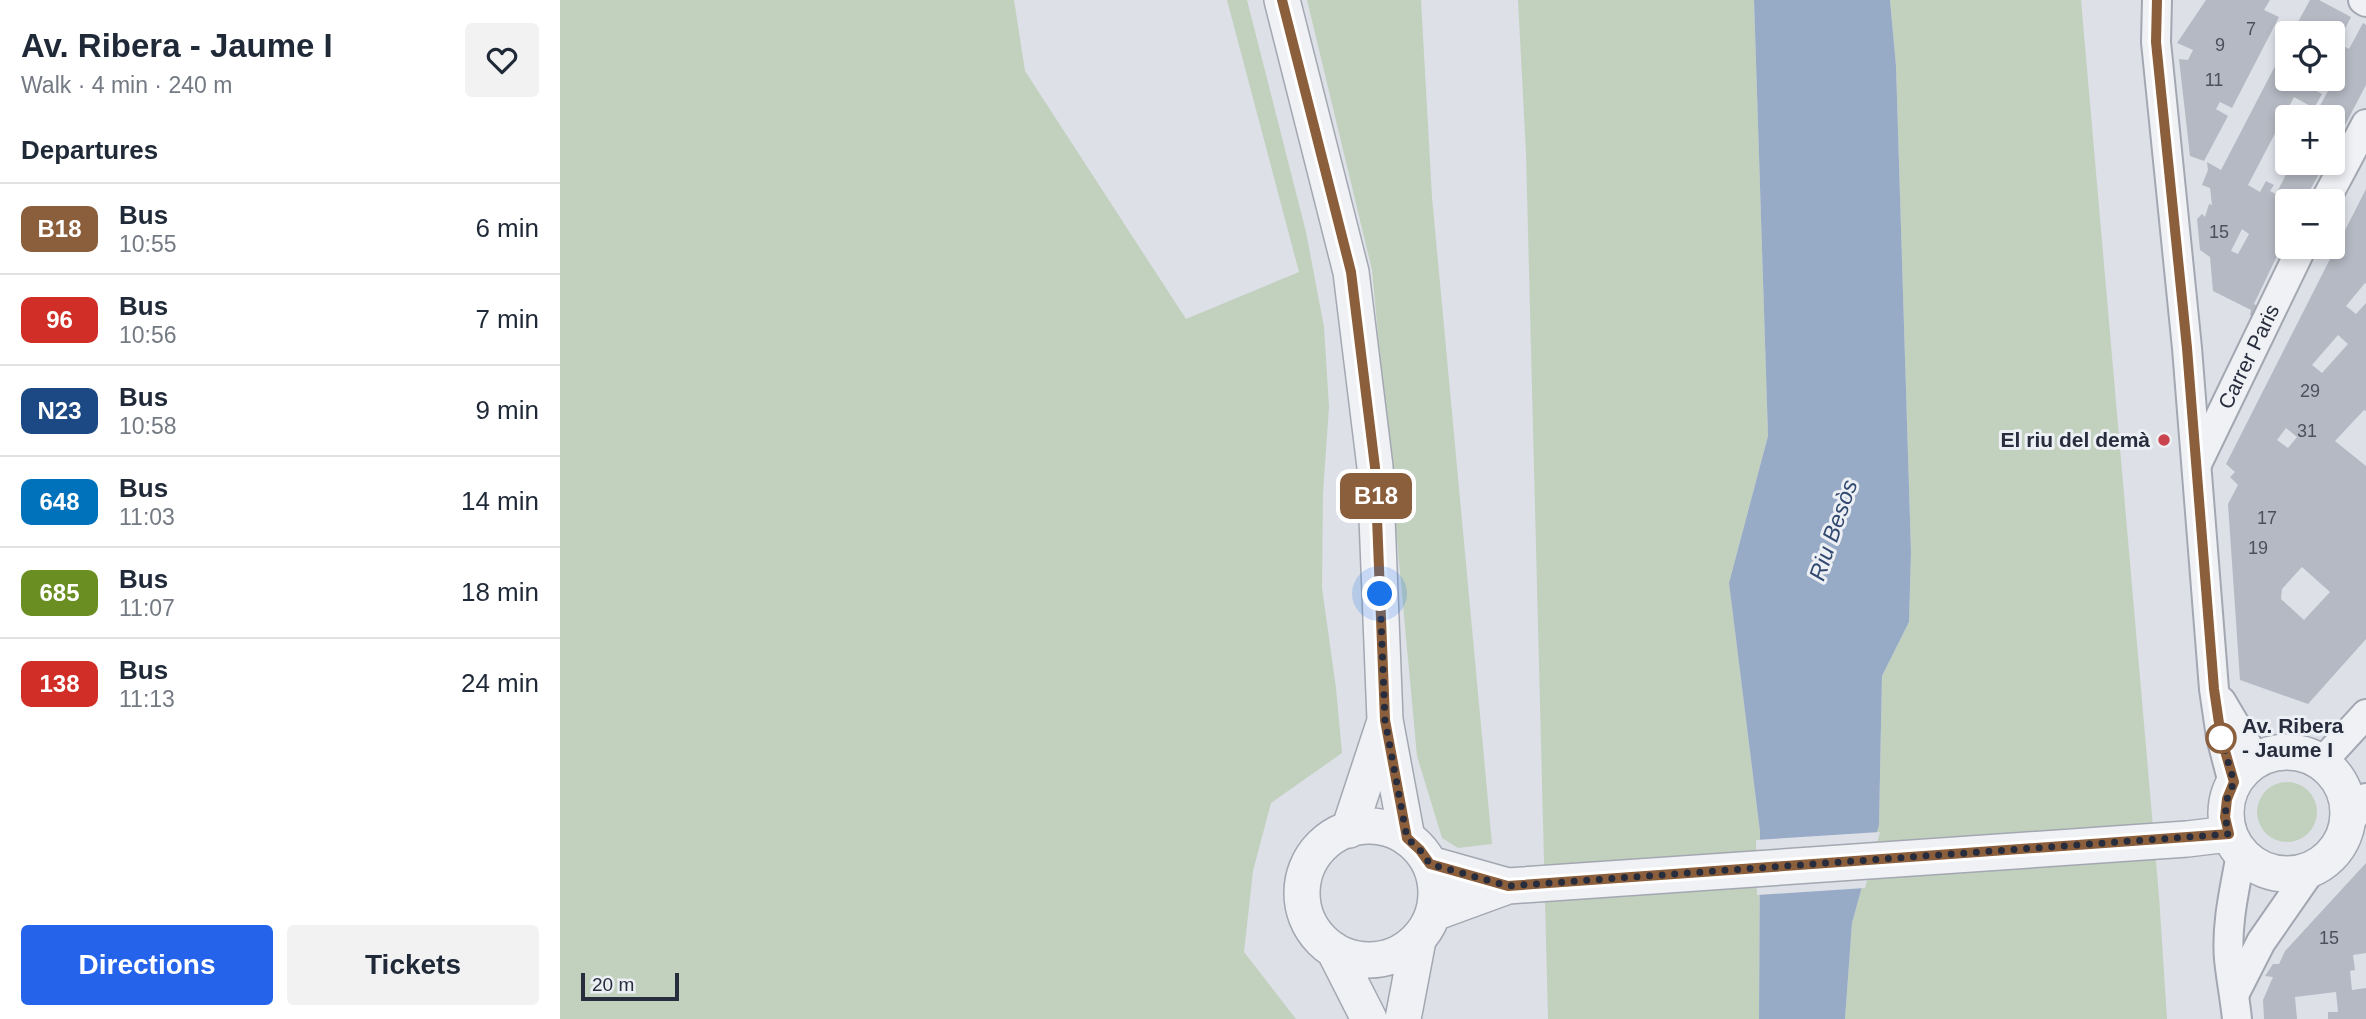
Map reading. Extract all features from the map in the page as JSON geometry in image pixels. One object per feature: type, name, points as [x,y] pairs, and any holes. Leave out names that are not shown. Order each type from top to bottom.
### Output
[{"type":"street","points":[[1282,0],[1351,272],[1375,467],[1385,720],[1407,838]]},
{"type":"street","points":[[2157,0],[2156,42],[2184,311],[2214,689],[2245,771]]},
{"type":"street","points":[[2331,189],[2366,124]]},
{"type":"street","name":"Carrer Paris","points":[[2196,465],[2296,259]]},
{"type":"street","points":[[2322,762],[2366,714]]},
{"type":"street","points":[[1349,830],[1385,720]]},
{"type":"street","points":[[2277,752],[2300,752],[2322,762],[2339,779],[2348,801],[2357,811],[2335,852],[2324,863],[2311,870],[2292,874],[2273,873],[2256,866],[2235,844],[2225,817],[2227,799],[2245,771],[2277,752]]},
{"type":"street","points":[[1403,1019],[1426,927],[1437,898],[1436,882],[1430,864],[1407,838],[1385,828],[1349,830],[1336,836],[1317,852],[1303,885],[1304,909],[1309,922],[1324,942],[1334,950],[1358,959],[1375,960],[1396,955],[1426,927],[1508,886]]},
{"type":"street","points":[[1430,864],[1508,886],[2186,839],[2235,844]]},
{"type":"street","points":[[2235,844],[2229,958],[2236,1006]]},
{"type":"street","points":[[2236,1006],[2261,942],[2311,870]]},
{"type":"street","points":[[1334,950],[1369,1019]]},
{"type":"green space","points":[[560,0],[1014,0],[1025,71],[1186,319],[1299,272],[1227,0],[1247,0],[1306,232],[1324,327],[1329,407],[1323,493],[1322,588],[1342,753],[1271,803],[1253,871],[1244,952],[1296,1019],[560,1019]]},
{"type":"green space","points":[[1307,0],[1421,0],[1432,197],[1492,844],[1458,848],[1442,838],[1417,756],[1372,270]]},
{"type":"green space","points":[[1518,0],[1754,0],[1768,436],[1729,583],[1760,832],[1759,1019],[1548,1019],[1526,153]]},
{"type":"green space","points":[[1890,0],[2081,0],[2159,896],[2167,1019],[1845,1019],[1852,923],[1879,825],[1882,676],[1909,622],[1911,552],[1896,66]]},
{"type":"green space","points":[[2281,782],[2293,782],[2312,795],[2317,812],[2315,824],[2304,837],[2293,842],[2281,842],[2262,829],[2257,818],[2257,806],[2270,787]]},
{"type":"water","name":"Riu Besòs","points":[[1754,0],[1890,0],[1896,66],[1911,552],[1909,622],[1882,676],[1879,825],[1852,923],[1845,1019],[1759,1019],[1760,832],[1729,583],[1768,436]]},
{"type":"pier","points":[[1880,832],[1865,888],[1757,895],[1756,840]]},
{"type":"building","points":[[2206,0],[2270,0],[2264,10],[2279,17],[2232,108],[2220,102],[2216,109],[2228,116],[2204,161],[2190,156],[2179,59],[2188,60],[2193,50],[2177,43]]},
{"type":"building","points":[[2310,0],[2319,0],[2351,17],[2345,29],[2345,21],[2299,21]]},
{"type":"building","points":[[2363,23],[2366,25],[2366,85],[2345,125],[2345,105],[2320,105],[2328,91],[2345,91],[2345,47],[2349,49]]},
{"type":"building","points":[[2275,66],[2275,91],[2317,91],[2322,94],[2316,105],[2309,105],[2294,97],[2290,105],[2275,105],[2275,133],[2248,185],[2260,192],[2266,181],[2274,185],[2270,191],[2275,194],[2276,259],[2254,304],[2259,307],[2253,317],[2250,315],[2251,310],[2213,291],[2210,257],[2200,250],[2197,219],[2202,214],[2205,217],[2209,204],[2212,205],[2210,188],[2202,185],[2208,170],[2207,162],[2221,170]],"holes":[[[2242,229],[2249,234],[2238,254],[2231,251]]]},
{"type":"building","points":[[2286,175],[2318,175],[2311,189],[2279,189]]},
{"type":"building","points":[[2366,189],[2366,284],[2346,306],[2356,314],[2366,303],[2366,411],[2364,410],[2335,441],[2366,466],[2366,639],[2308,704],[2240,680],[2228,504],[2238,485],[2230,477],[2235,472],[2226,464],[2330,259],[2345,259],[2345,230]],"holes":[[[2338,335],[2348,344],[2322,373],[2312,365]],[[2286,428],[2297,437],[2288,448],[2277,440]],[[2302,567],[2330,592],[2304,620],[2281,599],[2282,589]]]},
{"type":"building","points":[[2366,863],[2366,953],[2353,955],[2355,970],[2350,971],[2352,990],[2366,988],[2366,1019],[2328,1019],[2328,1012],[2338,1012],[2336,992],[2295,997],[2297,1019],[2264,1019],[2263,1000],[2273,977],[2265,976],[2273,964],[2279,964],[2285,951]]},
{"type":"bus line","name":"B18","points":[[1282,0],[1351,272],[1375,467],[1385,720],[1407,838],[1430,864],[1508,886],[2229,834],[2225,817],[2227,799],[2234,782],[2221,737],[2214,689],[2187,348],[2156,42],[2157,0]]},
{"type":"place","name":"El riu del demà","points":[[2164,440]]},
{"type":"place","name":"Av. Ribera - Jaume I","points":[[2221,738]]},
{"type":"route","points":[[1380,594],[1385,720],[1407,838],[1430,864],[1508,886],[2229,834],[2225,817],[2227,799],[2234,782],[2221,738]]}]
